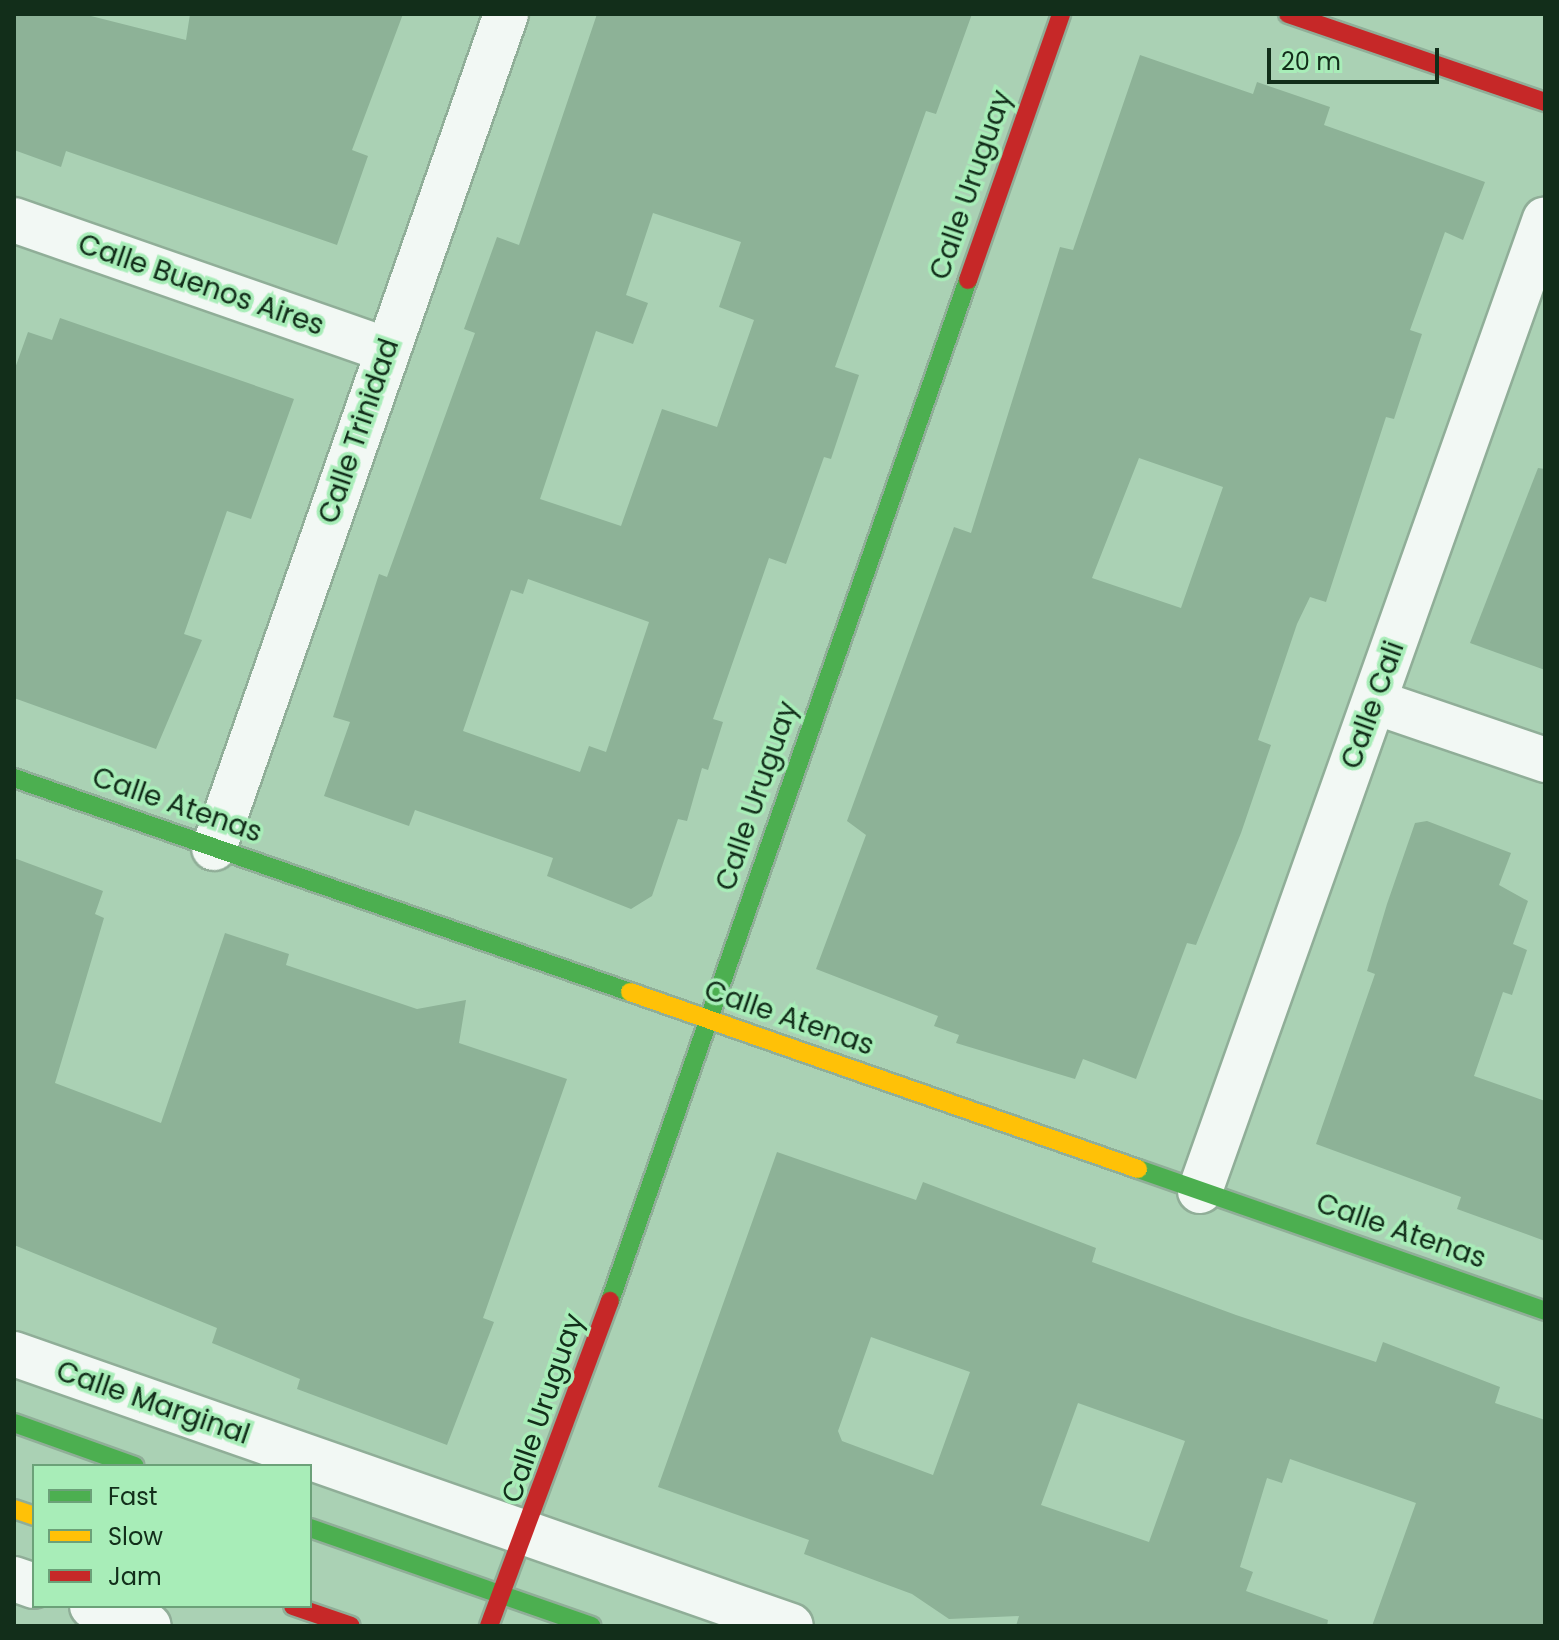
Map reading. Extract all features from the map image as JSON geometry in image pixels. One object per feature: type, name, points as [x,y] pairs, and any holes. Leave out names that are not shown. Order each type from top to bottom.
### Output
[{"type":"street","name":"Calle Trinidad","points":[[214,848],[506,14]]},
{"type":"street","name":"Calle Uruguay","points":[[489,1626],[528,1535],[1061,14]]},
{"type":"street","points":[[1288,14],[1545,102]]},
{"type":"street","name":"Calle Cali","points":[[1200,1191],[1545,219]]},
{"type":"street","name":"Calle Buenos Aires","points":[[14,220],[388,350]]},
{"type":"street","points":[[1375,702],[1545,760]]},
{"type":"street","name":"Calle Atenas","points":[[14,778],[1545,1311]]},
{"type":"street","name":"Calle Marginal","points":[[14,1354],[791,1626]]},
{"type":"street","points":[[14,1423],[129,1464]]},
{"type":"street","points":[[312,1529],[591,1626]]},
{"type":"street","points":[[98,1608],[149,1626]]},
{"type":"street","points":[[299,1608],[351,1626]]},
{"type":"building","points":[[14,14],[83,14],[186,40],[190,14],[403,14],[352,150],[368,156],[337,245],[66,151],[61,167],[14,150]]},
{"type":"building","points":[[597,14],[972,14],[936,114],[926,111],[835,367],[859,375],[831,459],[824,457],[786,564],[769,558],[713,719],[723,722],[708,770],[702,768],[687,821],[678,819],[652,896],[631,909],[547,876],[553,858],[415,810],[409,826],[324,796],[350,722],[333,717],[379,574],[387,577],[475,333],[464,329],[497,237],[519,245]],"holes":[[[653,213],[741,242],[719,307],[754,320],[717,427],[662,409],[621,526],[540,499],[596,331],[633,344],[648,303],[626,295]],[[528,579],[649,622],[606,752],[589,746],[580,772],[463,731],[511,590],[523,594]]]},
{"type":"building","points":[[1140,55],[1253,94],[1257,82],[1330,107],[1324,125],[1485,182],[1463,240],[1445,232],[1410,330],[1422,334],[1394,419],[1386,417],[1326,602],[1310,597],[1297,624],[1258,740],[1271,745],[1241,833],[1196,945],[1187,943],[1136,1079],[1083,1059],[1075,1079],[956,1043],[959,1035],[934,1026],[938,1016],[816,969],[866,835],[847,821],[954,527],[971,533],[1060,247],[1073,250]],"holes":[[[1139,458],[1223,487],[1181,608],[1092,578]]]},
{"type":"building","points":[[60,318],[294,399],[251,519],[227,511],[184,634],[202,640],[156,749],[14,698],[14,371],[28,332],[52,340]]},
{"type":"building","points":[[1538,468],[1545,469],[1545,670],[1470,643]]},
{"type":"building","points":[[1427,821],[1511,853],[1499,885],[1528,901],[1513,944],[1527,950],[1512,995],[1503,992],[1474,1076],[1545,1101],[1545,1241],[1457,1209],[1461,1197],[1316,1144],[1375,974],[1367,971],[1387,904],[1415,823]]},
{"type":"building","points":[[14,858],[103,891],[95,914],[104,918],[55,1083],[161,1123],[225,933],[289,954],[286,965],[417,1009],[466,1000],[459,1043],[567,1079],[483,1318],[494,1322],[447,1445],[297,1389],[300,1379],[212,1343],[217,1328],[14,1245]]},
{"type":"building","points":[[777,1152],[916,1200],[923,1182],[1096,1248],[1092,1262],[1236,1315],[1376,1362],[1383,1342],[1500,1387],[1495,1403],[1545,1420],[1545,1626],[1372,1626],[1416,1503],[1290,1459],[1282,1483],[1267,1478],[1240,1567],[1253,1572],[1246,1591],[1328,1620],[1327,1626],[1016,1626],[1019,1616],[949,1619],[912,1594],[804,1554],[809,1540],[658,1487]],"holes":[[[871,1337],[970,1372],[933,1475],[842,1441],[838,1431]],[[1078,1403],[1185,1441],[1149,1542],[1041,1505]]]},
{"type":"traffic: fast","points":[[610,1301],[968,280]]},
{"type":"traffic: fast","points":[[14,778],[630,992]]},
{"type":"traffic: fast","points":[[1138,1169],[1545,1311]]},
{"type":"traffic: fast","points":[[14,1423],[129,1464]]},
{"type":"traffic: fast","points":[[312,1529],[591,1626]]},
{"type":"traffic: slow","points":[[630,992],[1138,1169]]},
{"type":"traffic: slow","points":[[14,1509],[32,1515]]},
{"type":"traffic: jam","points":[[968,280],[1061,14]]},
{"type":"traffic: jam","points":[[1288,14],[1545,102]]},
{"type":"traffic: jam","points":[[489,1626],[610,1301]]},
{"type":"traffic: jam","points":[[299,1608],[351,1626]]}]
